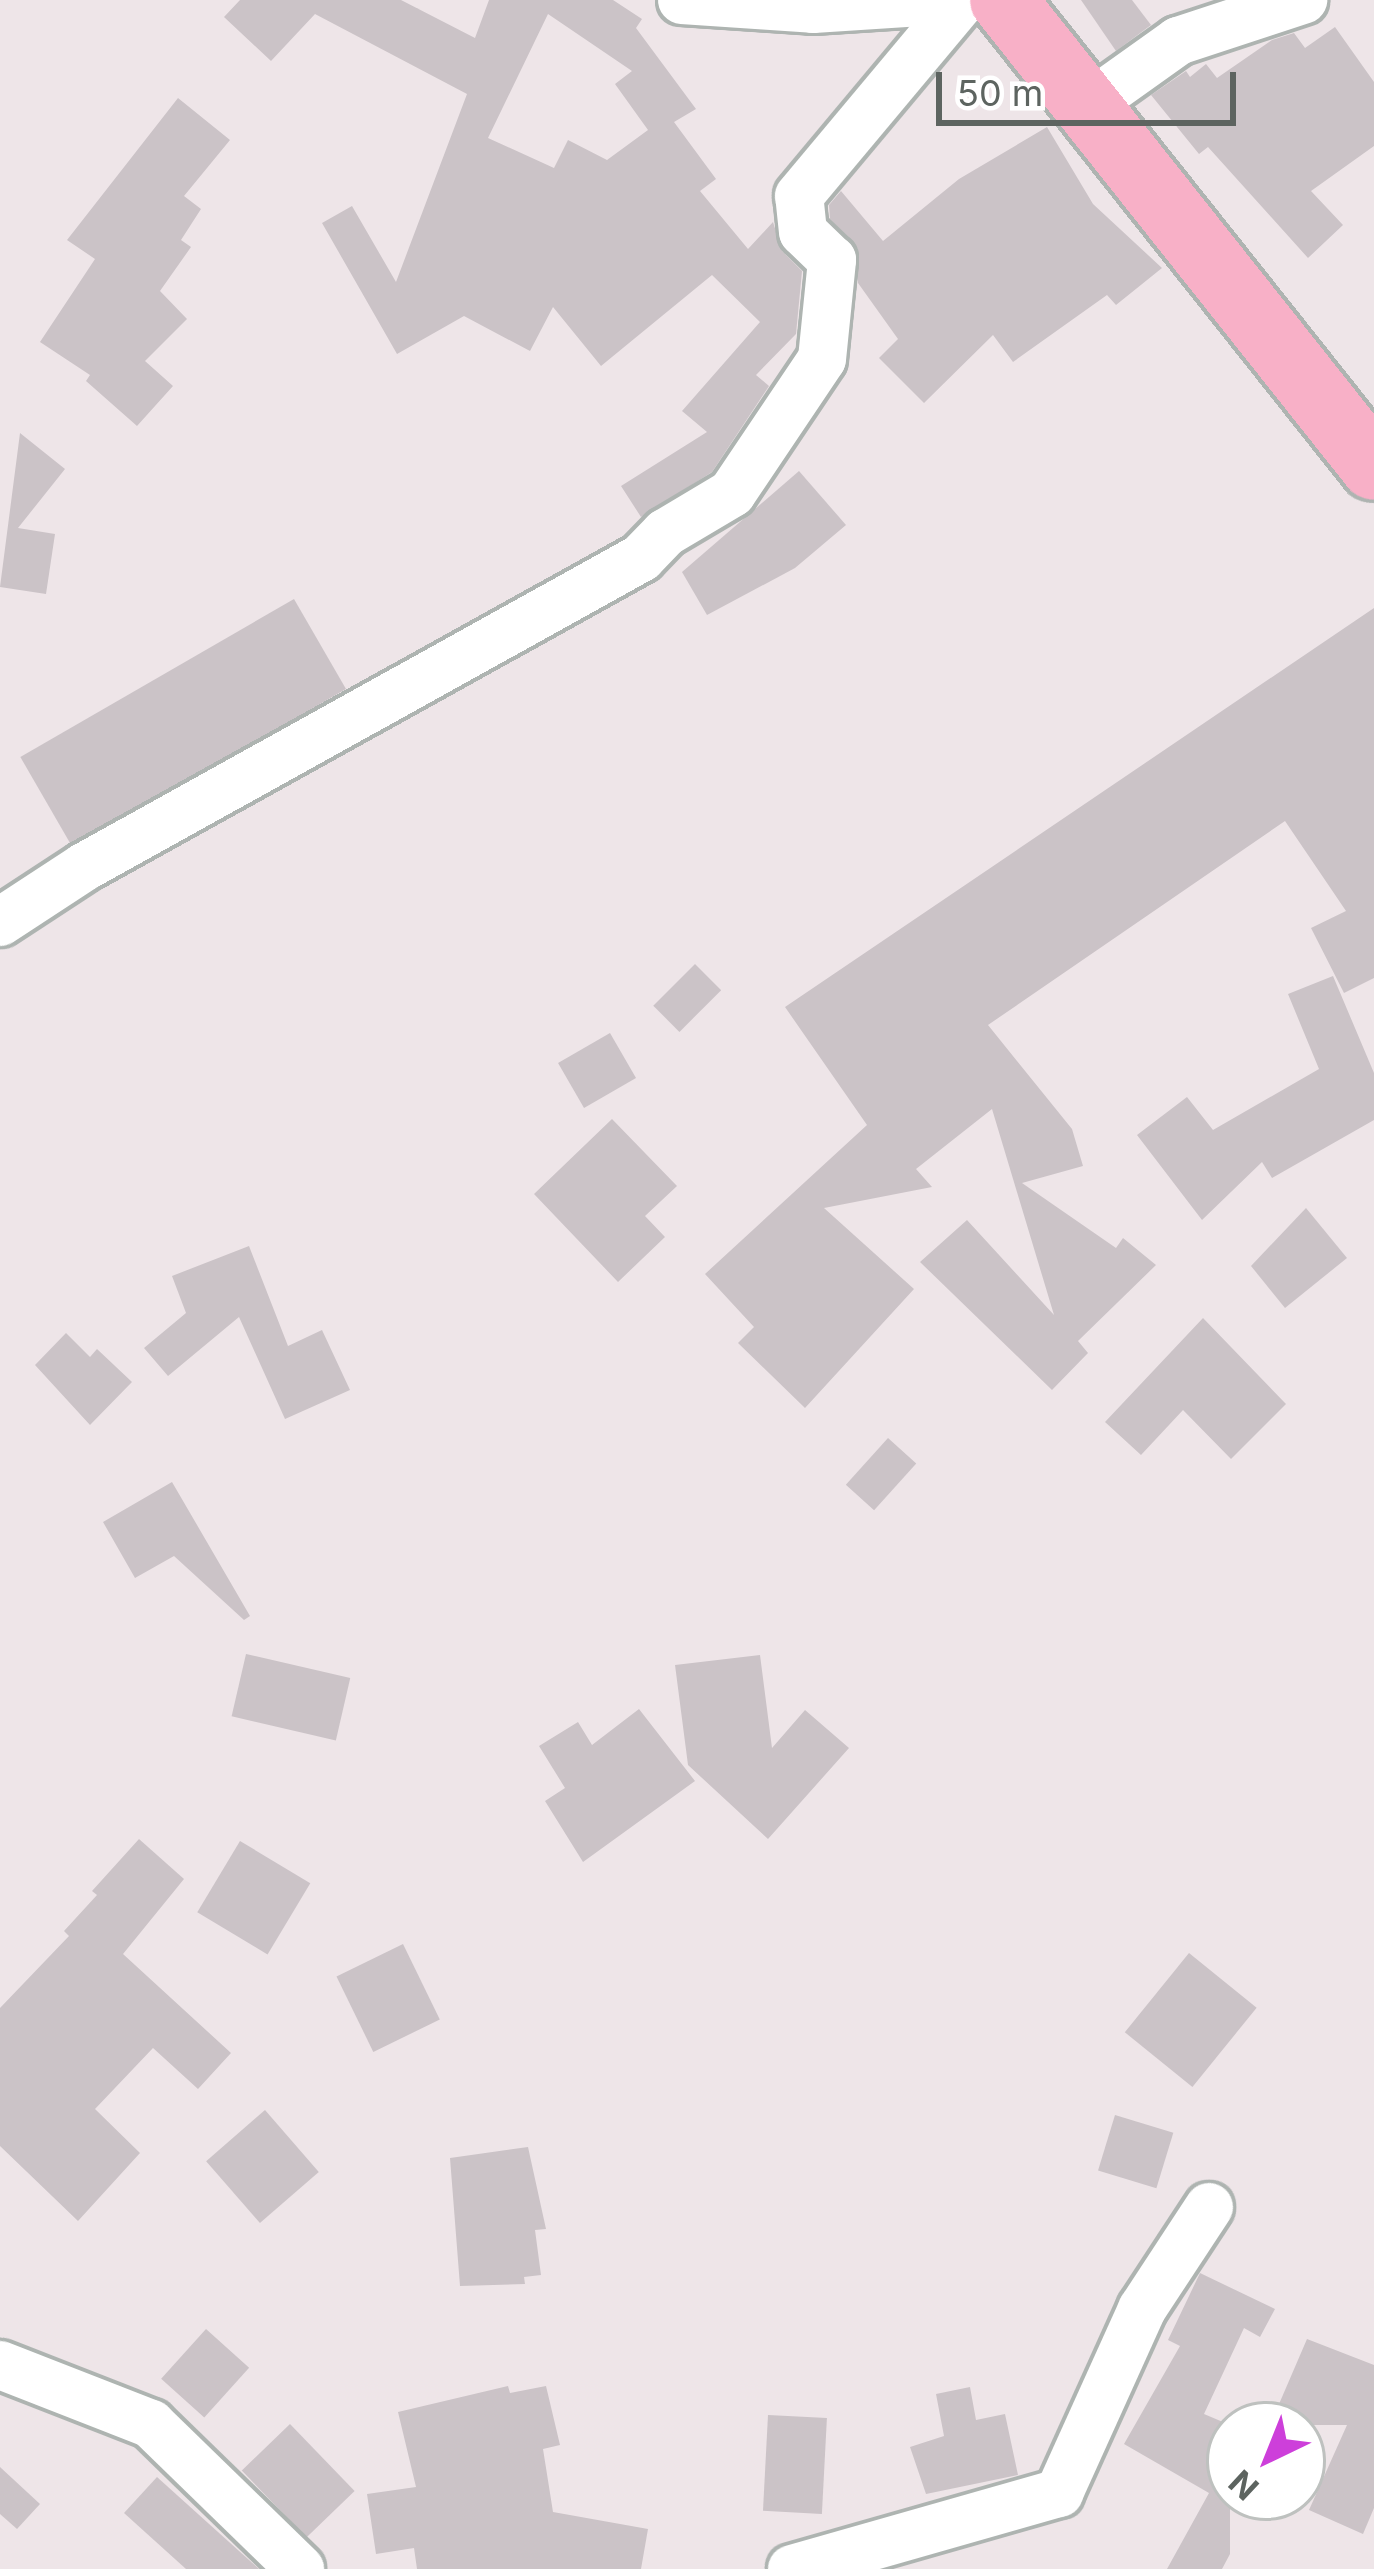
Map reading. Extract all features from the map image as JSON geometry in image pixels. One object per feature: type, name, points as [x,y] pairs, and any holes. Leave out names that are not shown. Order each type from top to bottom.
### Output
[{"type":"main road","points":[[1003,0],[1374,466]]},
{"type":"street","points":[[682,0],[813,9],[952,0]]},
{"type":"street","points":[[0,922],[104,856],[640,558],[664,533],[732,494],[822,359],[832,260],[803,232],[799,196],[963,0]]},
{"type":"street","points":[[1087,106],[1178,41],[1303,0]]},
{"type":"street","points":[[792,2569],[1059,2493],[1142,2309],[1209,2207]]},
{"type":"street","points":[[0,2365],[151,2424],[300,2569]]},
{"type":"building","points":[[240,0],[401,0],[475,38],[489,0],[613,0],[642,19],[636,28],[696,109],[674,122],[716,179],[700,191],[748,249],[773,222],[782,251],[802,271],[796,334],[756,375],[769,386],[712,472],[641,517],[621,486],[707,432],[682,411],[760,322],[712,275],[601,366],[553,307],[530,351],[464,316],[397,354],[322,223],[352,206],[396,282],[467,94],[315,14],[271,61],[224,17]],"holes":[[[548,14],[632,71],[615,84],[648,130],[607,160],[568,140],[554,168],[488,138]]]},
{"type":"building","points":[[1081,0],[1132,0],[1151,25],[1116,51]]},
{"type":"building","points":[[1335,27],[1374,82],[1374,146],[1311,191],[1343,225],[1308,258],[1208,147],[1199,154],[1151,95],[1186,71],[1190,77],[1206,64],[1217,78],[1272,40],[1294,33],[1305,48]]},
{"type":"building","points":[[178,98],[230,140],[184,196],[201,209],[181,240],[191,247],[160,291],[187,319],[145,361],[173,386],[137,426],[86,381],[90,375],[40,342],[95,259],[67,240]]},
{"type":"building","points":[[1047,127],[1093,204],[1162,268],[1116,305],[1107,295],[1013,362],[993,335],[924,403],[879,358],[898,339],[858,283],[858,249],[830,219],[829,205],[841,191],[883,241],[959,179]]},
{"type":"building","points":[[20,433],[65,469],[18,528],[55,534],[46,594],[0,587]]},
{"type":"building","points":[[799,471],[846,525],[795,568],[707,615],[682,572]]},
{"type":"building","points":[[294,599],[346,689],[72,847],[20,757]]},
{"type":"building","points":[[1374,608],[1374,978],[1344,993],[1311,928],[1346,911],[1285,821],[988,1025],[1072,1129],[1083,1166],[1022,1183],[1116,1248],[1123,1238],[1156,1265],[1078,1341],[1088,1353],[1052,1390],[920,1262],[967,1220],[1054,1315],[992,1109],[916,1169],[932,1187],[824,1208],[914,1289],[805,1408],[738,1343],[754,1327],[705,1274],[867,1125],[785,1007]]},
{"type":"building","points":[[695,964],[721,990],[679,1032],[653,1006]]},
{"type":"building","points":[[1333,976],[1374,1073],[1374,1120],[1272,1178],[1262,1162],[1202,1220],[1137,1135],[1187,1097],[1213,1130],[1319,1069],[1288,994]]},
{"type":"building","points":[[610,1033],[636,1078],[584,1108],[558,1063]]},
{"type":"building","points":[[612,1119],[677,1186],[645,1216],[665,1237],[618,1282],[534,1194]]},
{"type":"building","points":[[1306,1208],[1347,1258],[1285,1308],[1251,1266]]},
{"type":"building","points":[[249,1246],[288,1346],[322,1330],[350,1390],[285,1419],[239,1317],[168,1376],[144,1348],[186,1313],[172,1276]]},
{"type":"building","points":[[1203,1318],[1286,1404],[1231,1459],[1183,1410],[1141,1455],[1105,1422]]},
{"type":"building","points":[[66,1333],[90,1357],[97,1349],[132,1382],[90,1425],[35,1365]]},
{"type":"building","points":[[888,1438],[916,1463],[874,1510],[846,1485]]},
{"type":"building","points":[[172,1482],[250,1616],[244,1620],[174,1556],[135,1578],[103,1522]]},
{"type":"building","points":[[246,1654],[350,1678],[336,1740],[232,1716]]},
{"type":"building","points":[[760,1655],[772,1748],[805,1710],[849,1748],[768,1839],[688,1765],[675,1665]]},
{"type":"building","points":[[639,1709],[695,1781],[583,1862],[545,1801],[565,1788],[539,1746],[578,1722],[592,1745]]},
{"type":"building","points":[[139,1839],[184,1879],[123,1954],[231,2053],[198,2089],[153,2048],[95,2109],[140,2153],[78,2221],[0,2146],[0,2008],[69,1936],[64,1931],[97,1895],[92,1891]]},
{"type":"building","points":[[240,1841],[310,1883],[268,1954],[197,1912]]},
{"type":"building","points":[[403,1944],[440,2019],[373,2052],[336,1976]]},
{"type":"building","points":[[1189,1953],[1257,2008],[1192,2087],[1125,2032]]},
{"type":"building","points":[[265,2110],[319,2172],[260,2223],[206,2161]]},
{"type":"building","points":[[1115,2115],[1173,2133],[1156,2188],[1098,2170]]},
{"type":"building","points":[[528,2147],[546,2229],[535,2230],[541,2275],[524,2277],[525,2284],[460,2286],[450,2158]]},
{"type":"building","points":[[1200,2273],[1275,2309],[1260,2337],[1244,2328],[1206,2401],[1206,2491],[1124,2444],[1180,2346],[1168,2340]]},
{"type":"building","points":[[206,2329],[249,2368],[204,2418],[161,2379]]},
{"type":"building","points":[[1307,2339],[1374,2365],[1374,2508],[1363,2534],[1326,2518],[1326,2472],[1347,2425],[1326,2425],[1326,2401],[1280,2401]]},
{"type":"building","points":[[508,2386],[510,2393],[546,2386],[560,2445],[543,2449],[553,2512],[648,2529],[641,2569],[417,2569],[414,2548],[376,2554],[367,2494],[416,2487],[398,2412]]},
{"type":"building","points":[[970,2387],[976,2420],[1005,2414],[1018,2475],[926,2494],[910,2447],[944,2436],[936,2394]]},
{"type":"building","points":[[768,2415],[827,2418],[822,2514],[763,2511]]},
{"type":"building","points":[[290,2424],[355,2491],[306,2537],[242,2471]]},
{"type":"building","points":[[0,2467],[40,2504],[17,2529],[0,2514]]},
{"type":"building","points":[[157,2477],[259,2569],[186,2569],[124,2513]]},
{"type":"building","points":[[1206,2498],[1206,2521],[1230,2521],[1230,2554],[1222,2569],[1167,2569]]}]
